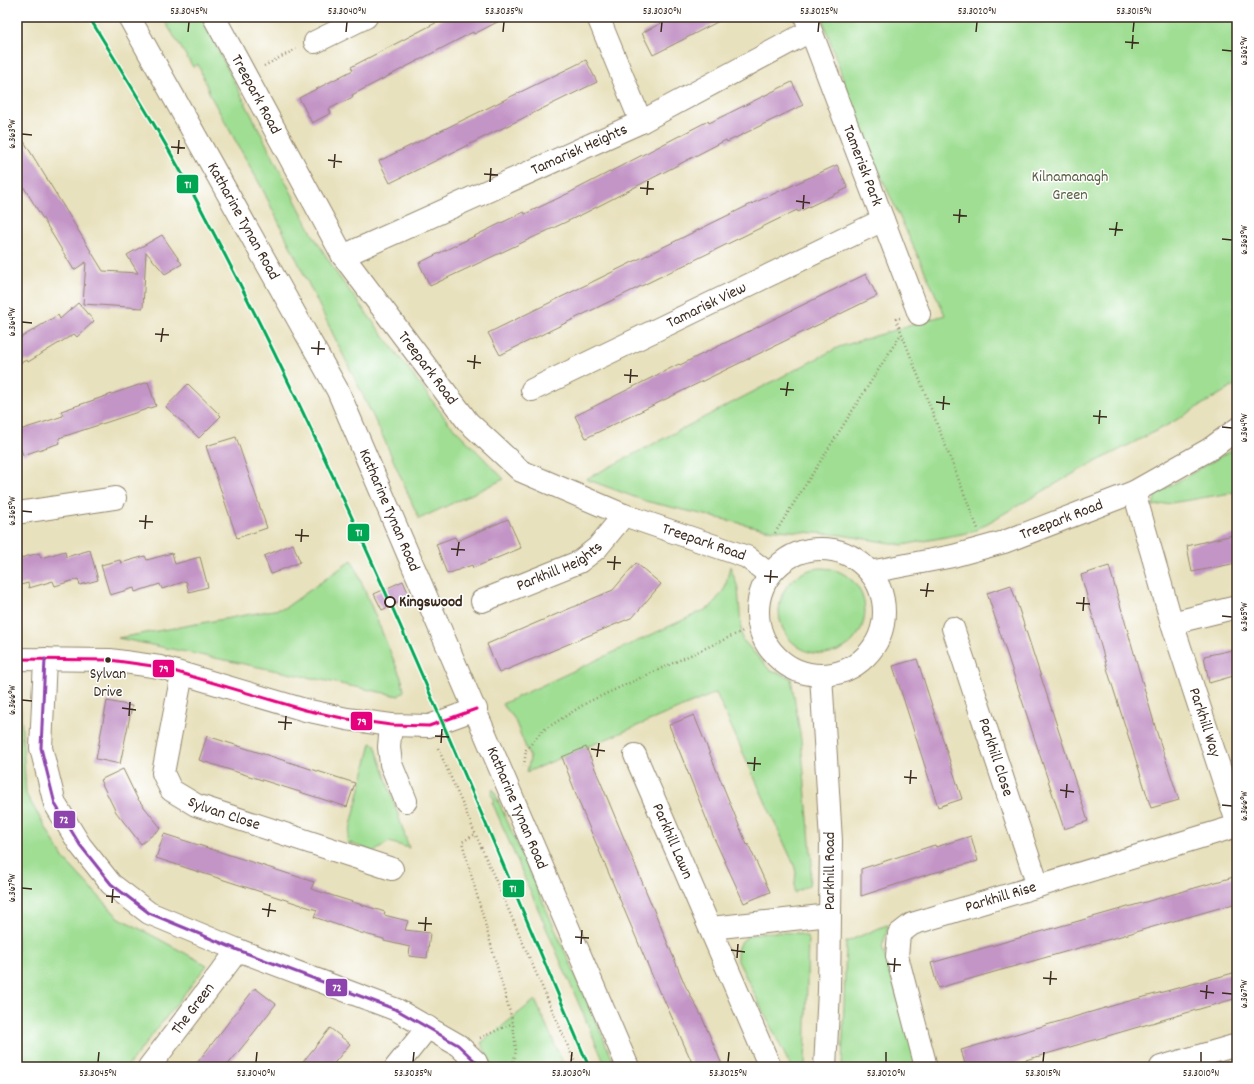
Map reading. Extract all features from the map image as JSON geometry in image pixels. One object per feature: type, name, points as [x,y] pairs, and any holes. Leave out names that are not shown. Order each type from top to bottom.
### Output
[{"type":"street","name":"Katharine Tynan Road","points":[[129,17],[338,391],[476,709],[628,1067]]},
{"type":"street","name":"Treepark Road","points":[[214,17],[343,256],[468,422],[521,471],[624,515],[748,557],[770,575]]},
{"type":"street","points":[[305,46],[366,17]]},
{"type":"street","points":[[598,17],[641,122]]},
{"type":"street","name":"Tamarisk Heights","points":[[343,256],[641,122],[807,24]]},
{"type":"street","name":"Tamerisk Park","points":[[807,24],[919,314]]},
{"type":"street","name":"Tamarisk View","points":[[532,390],[883,220]]},
{"type":"street","name":"Treepark Road","points":[[870,572],[953,556],[1004,542],[1134,492],[1210,449],[1237,429]]},
{"type":"street","name":"Parkhill Way","points":[[1134,492],[1172,623],[1237,822]]},
{"type":"street","points":[[17,514],[115,498]]},
{"type":"street","name":"Parkhill Heights","points":[[482,602],[578,562],[597,548],[624,515]]},
{"type":"street","points":[[810,550],[829,550],[847,555],[862,565],[870,572],[879,588],[884,606],[883,624],[879,637],[872,650],[854,666],[838,673],[821,675],[804,673],[789,667],[775,655],[765,640],[760,626],[758,610],[764,585],[770,575],[780,565],[792,557],[810,550]]},
{"type":"street","points":[[1172,623],[1237,607]]},
{"type":"street","name":"Parkhill Close","points":[[953,628],[1038,886]]},
{"type":"street","points":[[17,659],[110,660],[160,667],[305,710],[391,725],[429,726],[476,709]]},
{"type":"street","points":[[45,659],[41,748],[55,804],[80,846],[111,884],[149,913],[238,950],[397,1010],[458,1045],[476,1062],[478,1067]]},
{"type":"street","name":"Sylvan Close","points":[[182,674],[163,773],[171,790],[196,805],[392,869]]},
{"type":"street","name":"Parkhill Road","points":[[821,675],[831,841],[825,1067]]},
{"type":"street","points":[[391,725],[389,747],[391,764],[406,801]]},
{"type":"street","name":"Parkhill Lawn","points":[[635,755],[770,1067]]},
{"type":"street","name":"Parkhill Rise","points":[[926,1067],[897,956],[899,934],[912,924],[1237,826]]},
{"type":"street","points":[[711,928],[830,915]]},
{"type":"street","name":"The Green","points":[[149,1067],[238,950]]},
{"type":"street","points":[[396,1067],[428,1027]]},
{"type":"street","points":[[1161,1067],[1237,1045]]},
{"type":"path","points":[[264,66],[305,46]]},
{"type":"path","points":[[919,314],[896,319],[980,534]]},
{"type":"path","points":[[775,533],[902,333]]},
{"type":"path","points":[[524,766],[526,750],[542,731],[588,702],[745,630]]},
{"type":"path","points":[[438,748],[474,835],[492,870],[577,1067]]},
{"type":"path","points":[[474,835],[462,842],[465,859],[513,1023],[516,1051],[512,1067]]},
{"type":"path","points":[[479,1039],[513,1023]]},
{"type":"green space","points":[[162,17],[201,17],[313,235],[337,274],[448,422],[504,479],[419,519],[384,439],[262,188],[211,97],[198,64],[193,67]]},
{"type":"green space","name":"Kilnamanagh Green","points":[[822,17],[1237,17],[1237,384],[1166,426],[1080,470],[972,532],[903,545],[841,535],[765,529],[645,501],[586,479],[839,347],[945,315],[862,135]]},
{"type":"green space","points":[[1237,447],[1237,492],[1153,506],[1156,494]]},
{"type":"green space","points":[[352,560],[402,680],[404,691],[399,696],[118,638],[285,608]]},
{"type":"green space","points":[[730,566],[738,588],[742,639],[769,669],[791,678],[801,740],[812,864],[809,885],[794,893],[796,872],[794,865],[716,693],[527,772],[530,758],[514,718],[502,704],[711,607],[725,588]]},
{"type":"green space","points":[[822,568],[838,572],[852,581],[861,595],[865,611],[861,627],[852,641],[838,650],[822,654],[806,650],[792,641],[783,627],[779,611],[783,595],[792,581],[806,572]]},
{"type":"green space","points":[[17,697],[20,697],[26,794],[64,859],[118,917],[207,965],[127,1067],[17,1067]]},
{"type":"green space","points":[[371,743],[375,745],[409,848],[389,842],[374,852],[347,842]]},
{"type":"green space","points":[[493,789],[616,1067],[606,1067],[492,802],[495,801],[491,794]]},
{"type":"green space","points":[[889,924],[882,947],[919,1067],[842,1067],[846,942]]},
{"type":"green space","points":[[764,932],[797,933],[808,937],[805,1067],[791,1067],[737,959],[738,947],[742,941],[749,936]]},
{"type":"green space","points":[[535,1000],[565,1067],[493,1067],[481,1043]]},
{"type":"building","points":[[447,17],[507,17],[474,34],[473,32],[352,95],[353,97],[329,109],[331,113],[312,123],[299,98],[353,70],[351,67]]},
{"type":"building","points":[[673,17],[727,17],[653,55],[642,33]]},
{"type":"building","points":[[586,60],[597,82],[390,183],[379,161]]},
{"type":"building","points":[[792,82],[803,105],[727,142],[726,140],[585,213],[430,286],[419,263],[524,212],[525,214],[569,193],[708,121],[709,123]]},
{"type":"building","points":[[17,130],[103,271],[138,273],[127,255],[162,235],[182,264],[165,274],[146,252],[143,308],[83,304],[86,262],[74,270],[17,176]]},
{"type":"building","points":[[837,165],[848,188],[798,212],[797,210],[500,355],[488,333],[747,206]]},
{"type":"building","points":[[866,274],[877,296],[586,438],[575,416]]},
{"type":"building","points":[[78,303],[94,321],[77,337],[74,334],[28,362],[27,360],[17,364],[17,340],[58,315],[60,319]]},
{"type":"building","points":[[148,382],[156,406],[59,438],[60,443],[23,455],[17,438],[17,431],[63,416],[61,411]]},
{"type":"building","points":[[188,384],[221,416],[199,438],[166,407]]},
{"type":"building","points":[[236,437],[267,528],[237,538],[206,446]]},
{"type":"building","points":[[508,519],[521,548],[473,568],[472,565],[447,574],[436,544],[455,537],[457,541]]},
{"type":"building","points":[[1237,534],[1237,563],[1192,572],[1187,546]]},
{"type":"building","points":[[293,544],[300,562],[271,574],[264,556]]},
{"type":"building","points":[[90,550],[98,580],[80,585],[78,579],[55,586],[53,581],[29,588],[28,583],[17,586],[17,559],[39,553],[41,558],[65,551],[66,557]]},
{"type":"building","points":[[172,553],[175,564],[200,557],[208,587],[189,592],[186,581],[162,589],[160,584],[135,592],[134,588],[110,595],[101,565],[120,560],[121,563],[145,556],[147,560]]},
{"type":"building","points":[[636,563],[661,584],[633,617],[499,673],[487,644],[613,590]]},
{"type":"building","points":[[1109,566],[1157,733],[1179,800],[1151,808],[1109,675],[1081,575]]},
{"type":"building","points":[[403,581],[410,597],[382,610],[374,594]]},
{"type":"building","points":[[1011,585],[1088,821],[1064,829],[987,593]]},
{"type":"building","points":[[1237,649],[1237,675],[1209,683],[1204,656]]},
{"type":"building","points":[[917,659],[962,799],[938,807],[893,666]]},
{"type":"building","points":[[107,701],[132,706],[120,764],[96,759]]},
{"type":"building","points":[[694,715],[747,845],[748,844],[770,892],[744,903],[714,838],[669,725]]},
{"type":"building","points":[[207,736],[355,783],[347,807],[199,760]]},
{"type":"building","points":[[586,747],[685,985],[701,1015],[723,1067],[694,1067],[661,993],[660,994],[584,815],[562,757]]},
{"type":"building","points":[[123,769],[137,798],[161,828],[141,844],[116,812],[100,780]]},
{"type":"building","points":[[164,834],[314,882],[311,889],[385,912],[384,915],[408,921],[405,930],[430,933],[427,958],[409,956],[410,947],[384,941],[384,939],[314,917],[317,910],[156,858]]},
{"type":"building","points":[[971,836],[978,861],[929,874],[861,896],[861,869],[935,845],[936,847]]},
{"type":"building","points":[[1237,876],[1237,903],[938,988],[931,963]]},
{"type":"building","points":[[1237,972],[1237,998],[1002,1067],[966,1067],[961,1050],[1122,1003]]},
{"type":"building","points":[[255,988],[276,1004],[226,1067],[194,1067]]},
{"type":"building","points":[[330,1028],[350,1044],[331,1067],[299,1067]]},
{"type":"transit line","name":"T1","points":[[89,17],[153,122],[198,203],[264,332],[314,436],[409,645],[589,1067]]},
{"type":"transit line","name":"79","points":[[17,659],[110,660],[160,667],[305,710],[347,719],[391,725],[429,726],[476,709]]},
{"type":"transit line","name":"72","points":[[45,659],[41,748],[55,804],[80,845],[111,884],[149,913],[238,950],[397,1010],[458,1045],[476,1062],[478,1067]]},
{"type":"place","name":"Kingswood","points":[[390,602]]},
{"type":"place","name":"Sylvan Drive","points":[[108,660]]}]
